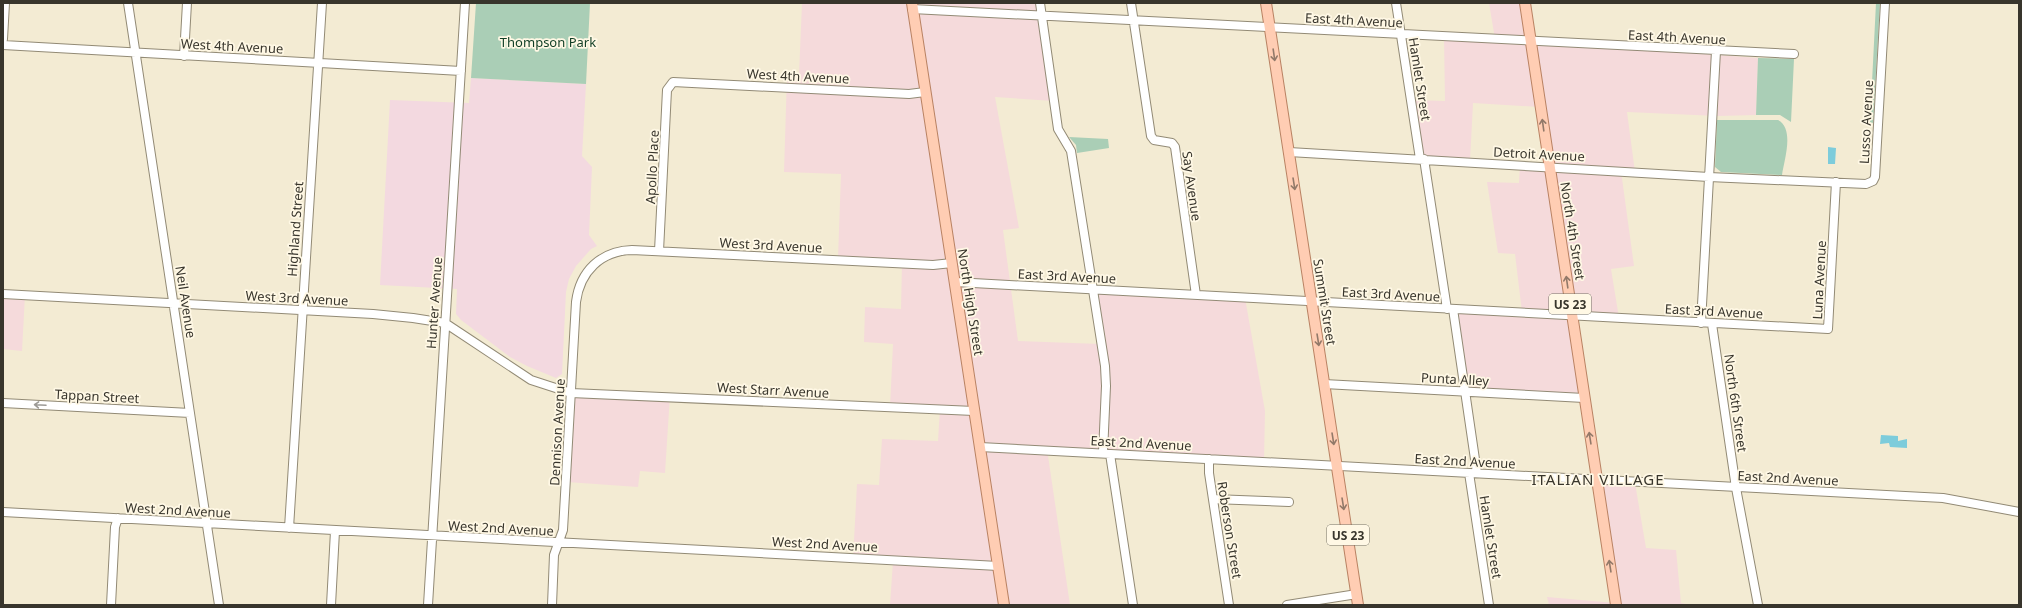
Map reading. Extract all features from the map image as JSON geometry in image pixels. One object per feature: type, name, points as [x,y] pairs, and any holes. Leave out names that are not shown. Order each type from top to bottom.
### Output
[{"type":"main road","name":"Summit Street","points":[[1266,3],[1358,605]]},
{"type":"main road","name":"North 4th Street","points":[[1525,3],[1616,605]]},
{"type":"main road","name":"North High Street","points":[[912,6],[1004,605]]},
{"type":"street","points":[[3,39],[5,3]]},
{"type":"street","name":"Neil Avenue","points":[[128,3],[219,605]]},
{"type":"street","points":[[184,56],[187,3]]},
{"type":"street","name":"Highland Street","points":[[288,528],[322,3]]},
{"type":"street","name":"Hunter Avenue","points":[[428,605],[465,3]]},
{"type":"street","points":[[1040,3],[1058,129],[1071,151],[1094,290],[1106,377],[1107,454],[1133,605]]},
{"type":"street","name":"Say Avenue","points":[[1131,3],[1150,136],[1154,140],[1172,143],[1175,147],[1196,295]]},
{"type":"street","name":"Hamlet Street","points":[[1396,3],[1422,159],[1464,391],[1489,605]]},
{"type":"street","name":"Lusso Avenue","points":[[1788,180],[1866,184],[1873,181],[1875,178],[1885,3]]},
{"type":"street","name":"East 4th Avenue","points":[[912,6],[1133,20],[1794,54]]},
{"type":"street","name":"West 4th Avenue","points":[[3,45],[461,71]]},
{"type":"street","points":[[1701,323],[1716,51]]},
{"type":"street","name":"West 4th Avenue","points":[[670,84],[678,81],[909,94],[925,92]]},
{"type":"street","name":"Apollo Place","points":[[659,251],[667,90],[670,84]]},
{"type":"street","name":"Detroit Avenue","points":[[1289,152],[1550,166],[1709,177],[1788,180]]},
{"type":"street","name":"Luna Avenue","points":[[1778,327],[1828,329],[1836,182]]},
{"type":"street","name":"West 3rd Avenue","points":[[593,264],[606,255],[622,250],[930,265],[952,263]]},
{"type":"street","name":"Dennison Avenue","points":[[552,605],[554,555],[563,530],[577,292],[582,280],[593,264]]},
{"type":"street","name":"East 3rd Avenue","points":[[955,282],[1778,327]]},
{"type":"street","name":"West 3rd Avenue","points":[[3,294],[396,316],[445,323],[531,380],[571,393]]},
{"type":"street","name":"North 6th Street","points":[[1712,324],[1736,488],[1758,605]]},
{"type":"street","name":"Punta Alley","points":[[1324,384],[1584,398]]},
{"type":"street","name":"West Starr Avenue","points":[[571,393],[974,411]]},
{"type":"street","name":"Tappan Street","points":[[3,404],[190,413]]},
{"type":"street","name":"East 2nd Avenue","points":[[980,447],[1943,498],[2019,512]]},
{"type":"street","name":"Roberson Street","points":[[1209,459],[1213,499],[1229,605]]},
{"type":"street","points":[[1213,499],[1289,502]]},
{"type":"street","name":"West 2nd Avenue","points":[[3,512],[998,566]]},
{"type":"street","points":[[111,605],[115,527],[118,518]]},
{"type":"street","points":[[331,605],[335,531]]},
{"type":"street","points":[[1287,605],[1356,594]]},
{"type":"shaded area","points":[[802,3],[1038,3],[1053,101],[995,97],[1019,228],[1003,230],[1018,341],[1100,344],[1094,288],[1245,298],[1265,411],[1264,460],[1047,449],[1070,605],[890,605],[893,561],[853,559],[857,484],[879,485],[882,439],[938,441],[940,409],[890,407],[893,344],[864,342],[865,307],[901,309],[902,262],[838,259],[841,174],[784,172],[787,75],[799,75]]},
{"type":"shaded area","points":[[1489,3],[1524,3],[1531,41],[1758,58],[1756,115],[1718,116],[1627,112],[1635,172],[1621,171],[1634,266],[1611,269],[1619,318],[1574,316],[1586,398],[1464,391],[1452,308],[1522,312],[1515,254],[1498,253],[1487,182],[1519,183],[1520,164],[1549,166],[1539,107],[1473,103],[1470,160],[1421,158],[1412,100],[1445,101],[1444,37],[1495,39]]},
{"type":"shaded area","points":[[471,78],[586,84],[582,156],[592,167],[589,235],[597,246],[591,249],[576,266],[569,279],[566,292],[562,374],[556,378],[510,357],[461,320],[456,314],[457,289],[380,285],[390,100],[469,103]]},
{"type":"shaded area","points":[[3,294],[25,295],[22,351],[3,349]]},
{"type":"shaded area","points":[[573,389],[670,395],[665,473],[640,471],[638,487],[567,482]]},
{"type":"shaded area","points":[[1597,480],[1635,483],[1646,548],[1676,550],[1681,603],[1691,605],[1549,605],[1547,597],[1615,603]]},
{"type":"green space","name":"Thompson Park","points":[[476,3],[590,3],[586,84],[471,78]]},
{"type":"green space","points":[[1876,3],[1880,3],[1873,123],[1870,122]]},
{"type":"green space","points":[[1758,58],[1794,59],[1791,122],[1780,115],[1756,115]]},
{"type":"green space","points":[[1717,120],[1778,120],[1783,124],[1786,130],[1787,145],[1782,175],[1721,172],[1715,167]]},
{"type":"green space","points":[[1069,137],[1108,139],[1109,148],[1077,153],[1076,145]]},
{"type":"water","points":[[1828,147],[1836,148],[1835,164],[1828,164]]},
{"type":"water","points":[[1881,435],[1898,436],[1898,441],[1907,439],[1907,448],[1890,447],[1889,443],[1880,444]]},
{"type":"district","name":"ITALIAN VILLAGE","points":[[1598,479]]}]
